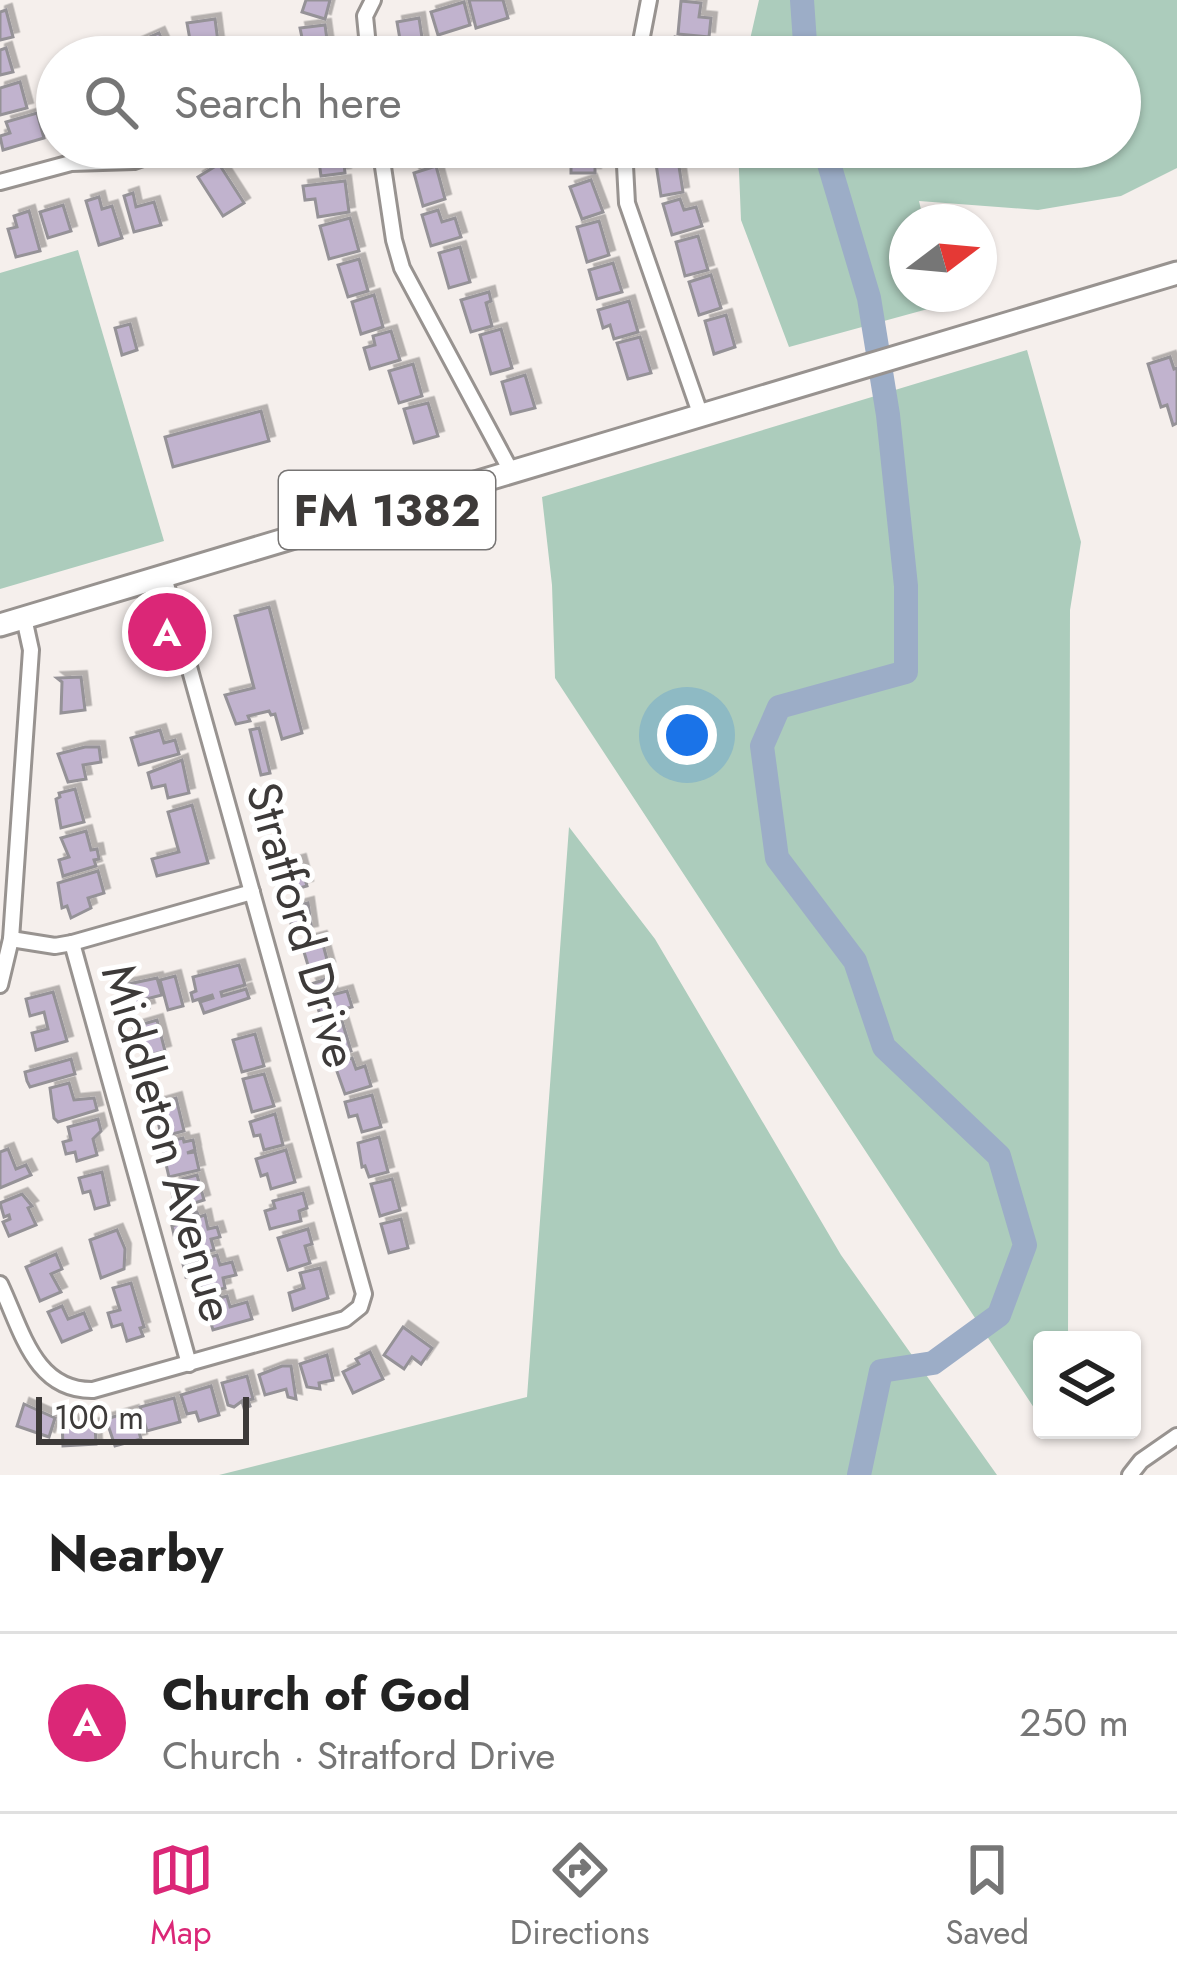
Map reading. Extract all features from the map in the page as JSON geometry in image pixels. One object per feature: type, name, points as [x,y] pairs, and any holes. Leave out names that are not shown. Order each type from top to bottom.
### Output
[{"type":"main road","name":"FM 1382","points":[[0,626],[1177,273]]},
{"type":"street","points":[[367,36],[364,16],[373,0]]},
{"type":"street","points":[[642,36],[650,0]]},
{"type":"street","points":[[0,182],[54,168]]},
{"type":"street","points":[[383,168],[402,268],[512,472]]},
{"type":"street","points":[[625,168],[627,203],[700,416]]},
{"type":"street","name":"Stratford Drive","points":[[164,577],[364,1294],[360,1307],[345,1319],[189,1364]]},
{"type":"street","points":[[0,985],[11,939],[7,863],[31,650],[24,618]]},
{"type":"street","points":[[11,939],[55,946],[72,943],[252,892]]},
{"type":"street","name":"Middleton Avenue","points":[[72,943],[189,1364]]},
{"type":"street","points":[[0,1284],[43,1374],[72,1390],[93,1390],[189,1364]]},
{"type":"street","points":[[1130,1475],[1141,1461],[1174,1444]]},
{"type":"green space","points":[[759,0],[1177,0],[1177,168],[1121,196],[1038,210],[997,204],[889,204],[889,312],[917,312],[789,347],[741,220],[739,168],[1141,168],[1141,36],[751,36]]},
{"type":"green space","points":[[78,250],[164,541],[0,589],[0,273]]},
{"type":"green space","points":[[1027,350],[1081,542],[1070,610],[1068,1331],[1033,1331],[1033,1406],[555,678],[552,585],[542,497]]},
{"type":"green space","points":[[569,827],[655,939],[841,1255],[997,1475],[219,1475],[527,1397]]},
{"type":"building","points":[[306,0],[330,0],[325,19],[302,12]]},
{"type":"building","points":[[469,0],[503,0],[508,18],[476,28]]},
{"type":"building","points":[[681,1],[701,3],[699,17],[711,18],[709,36],[678,34]]},
{"type":"building","points":[[464,2],[470,25],[438,35],[431,12]]},
{"type":"building","points":[[6,10],[13,37],[0,40],[0,12]]},
{"type":"building","points":[[419,18],[422,36],[399,36],[397,22]]},
{"type":"building","points":[[215,19],[217,36],[189,36],[187,23]]},
{"type":"building","points":[[325,25],[327,36],[302,36],[300,28]]},
{"type":"building","points":[[6,48],[13,72],[0,75],[0,50]]},
{"type":"building","points":[[20,82],[27,108],[0,115],[0,88]]},
{"type":"building","points":[[36,113],[36,140],[3,150],[0,136],[10,133],[6,122]]},
{"type":"building","points":[[222,168],[244,203],[223,216],[198,177]]},
{"type":"building","points":[[320,168],[344,168],[345,173],[321,176]]},
{"type":"building","points":[[437,168],[445,199],[423,206],[414,173]]},
{"type":"building","points":[[571,168],[595,168],[595,173],[571,173]]},
{"type":"building","points":[[657,168],[679,168],[683,192],[661,196]]},
{"type":"building","points":[[591,180],[603,212],[582,219],[570,187]]},
{"type":"building","points":[[345,181],[349,212],[318,217],[315,199],[305,200],[303,186]]},
{"type":"building","points":[[133,193],[136,207],[154,202],[161,225],[134,232],[124,196]]},
{"type":"building","points":[[99,197],[102,209],[112,206],[122,238],[99,245],[86,201]]},
{"type":"building","points":[[680,199],[684,210],[696,207],[702,226],[672,235],[663,204]]},
{"type":"building","points":[[63,205],[71,231],[48,238],[40,212]]},
{"type":"building","points":[[438,210],[442,222],[455,218],[461,237],[431,246],[422,215]]},
{"type":"building","points":[[29,211],[40,251],[16,257],[8,229],[17,227],[14,216]]},
{"type":"building","points":[[350,218],[359,251],[329,259],[320,226]]},
{"type":"building","points":[[599,221],[609,255],[587,262],[577,227]]},
{"type":"building","points":[[698,236],[708,270],[685,276],[676,242]]},
{"type":"building","points":[[460,247],[470,282],[449,288],[439,253]]},
{"type":"building","points":[[359,259],[368,291],[348,297],[338,265]]},
{"type":"building","points":[[613,263],[622,292],[597,299],[589,270]]},
{"type":"building","points":[[711,275],[721,308],[699,315],[689,282]]},
{"type":"building","points":[[489,292],[491,301],[486,303],[492,326],[471,332],[461,300]]},
{"type":"building","points":[[374,295],[383,327],[361,334],[352,302]]},
{"type":"building","points":[[629,301],[638,332],[614,339],[610,325],[603,328],[598,310]]},
{"type":"building","points":[[726,315],[735,347],[714,354],[705,321]]},
{"type":"building","points":[[130,324],[137,350],[122,355],[115,328]]},
{"type":"building","points":[[501,329],[512,368],[491,374],[480,335]]},
{"type":"building","points":[[391,331],[400,360],[370,369],[364,348],[375,345],[373,336]]},
{"type":"building","points":[[640,337],[651,373],[628,379],[617,343]]},
{"type":"building","points":[[1170,357],[1177,368],[1177,423],[1173,425],[1167,405],[1161,407],[1148,364]]},
{"type":"building","points":[[413,364],[422,396],[399,403],[389,371]]},
{"type":"building","points":[[525,375],[535,408],[511,414],[502,382]]},
{"type":"building","points":[[428,403],[438,436],[414,443],[404,409]]},
{"type":"building","points":[[261,411],[269,441],[173,467],[165,437]]},
{"type":"building","points":[[269,607],[302,733],[282,739],[275,714],[269,711],[236,724],[225,695],[254,688],[235,616]]},
{"type":"building","points":[[81,677],[85,710],[61,713],[62,682],[57,678]]},
{"type":"building","points":[[259,728],[270,773],[261,775],[250,730]]},
{"type":"building","points":[[160,730],[164,743],[175,740],[179,754],[139,765],[131,738]]},
{"type":"building","points":[[99,747],[101,762],[83,765],[86,779],[68,782],[58,754]]},
{"type":"building","points":[[182,760],[189,793],[168,798],[165,785],[152,788],[148,773]]},
{"type":"building","points":[[75,789],[84,822],[61,828],[56,799],[59,793]]},
{"type":"building","points":[[192,805],[208,863],[157,876],[152,859],[179,852],[168,812]]},
{"type":"building","points":[[86,831],[91,850],[97,849],[96,866],[63,876],[59,860],[69,857],[61,838]]},
{"type":"building","points":[[300,860],[307,886],[285,892],[278,866]]},
{"type":"building","points":[[98,871],[104,893],[88,898],[91,908],[71,918],[67,906],[62,908],[58,883]]},
{"type":"building","points":[[308,903],[312,931],[297,934],[292,931],[289,908]]},
{"type":"building","points":[[321,937],[329,967],[310,972],[301,942]]},
{"type":"building","points":[[239,965],[245,985],[221,992],[222,996],[246,989],[249,998],[204,1013],[200,1002],[213,998],[193,1001],[193,977]]},
{"type":"building","points":[[175,976],[183,1006],[168,1010],[160,980]]},
{"type":"building","points":[[157,978],[162,995],[146,999],[149,1008],[134,1012],[129,995],[122,997],[119,986]]},
{"type":"building","points":[[327,979],[332,995],[347,991],[352,1007],[320,1015],[311,984]]},
{"type":"building","points":[[53,992],[67,1041],[36,1050],[32,1033],[48,1029],[44,1012],[30,1016],[26,999]]},
{"type":"building","points":[[341,1018],[351,1051],[332,1056],[322,1024]]},
{"type":"building","points":[[157,1020],[165,1051],[143,1057],[133,1027]]},
{"type":"building","points":[[255,1034],[264,1066],[242,1072],[233,1040]]},
{"type":"building","points":[[352,1058],[356,1069],[365,1066],[371,1086],[345,1094],[334,1063]]},
{"type":"building","points":[[71,1059],[75,1074],[30,1087],[25,1072]]},
{"type":"building","points":[[264,1074],[274,1106],[252,1112],[243,1079]]},
{"type":"building","points":[[69,1083],[74,1100],[94,1098],[97,1110],[58,1122],[50,1088]]},
{"type":"building","points":[[372,1095],[381,1127],[362,1132],[357,1115],[349,1117],[345,1102]]},
{"type":"building","points":[[176,1098],[184,1131],[161,1137],[155,1104]]},
{"type":"building","points":[[275,1114],[283,1145],[264,1150],[250,1122]]},
{"type":"building","points":[[98,1119],[101,1131],[93,1139],[97,1155],[77,1161],[75,1152],[66,1154],[63,1142],[71,1140],[68,1127]]},
{"type":"building","points":[[379,1137],[388,1172],[369,1177],[358,1143]]},
{"type":"building","points":[[183,1138],[184,1142],[193,1140],[195,1150],[187,1153],[195,1152],[199,1170],[169,1177],[161,1143]]},
{"type":"building","points":[[8,1149],[16,1169],[26,1165],[31,1175],[0,1188],[0,1152]]},
{"type":"building","points":[[286,1150],[295,1182],[271,1189],[256,1159]]},
{"type":"building","points":[[102,1172],[109,1205],[95,1209],[90,1191],[83,1193],[79,1178]]},
{"type":"building","points":[[197,1175],[204,1200],[182,1207],[179,1199],[174,1201],[174,1181]]},
{"type":"building","points":[[392,1179],[400,1210],[380,1216],[371,1184]]},
{"type":"building","points":[[303,1193],[307,1208],[299,1211],[301,1221],[270,1229],[265,1211],[275,1208],[273,1201]]},
{"type":"building","points":[[22,1194],[32,1206],[28,1208],[36,1225],[9,1236],[3,1222],[9,1215],[4,1217],[0,1203]]},
{"type":"building","points":[[197,1212],[199,1217],[205,1215],[208,1229],[217,1227],[220,1237],[211,1239],[214,1250],[193,1255],[188,1235],[175,1239],[172,1226]]},
{"type":"building","points":[[401,1219],[408,1248],[389,1253],[381,1224]]},
{"type":"building","points":[[308,1229],[312,1244],[305,1246],[310,1263],[288,1270],[278,1238]]},
{"type":"building","points":[[117,1230],[125,1249],[124,1269],[101,1278],[90,1240]]},
{"type":"building","points":[[56,1254],[62,1269],[51,1274],[61,1292],[40,1301],[26,1267]]},
{"type":"building","points":[[217,1255],[220,1265],[232,1262],[236,1275],[223,1278],[225,1288],[203,1294],[199,1273],[186,1277],[183,1264]]},
{"type":"building","points":[[320,1268],[328,1298],[293,1310],[289,1293],[304,1288],[300,1273]]},
{"type":"building","points":[[131,1283],[144,1327],[140,1328],[143,1336],[127,1341],[122,1324],[112,1327],[108,1313],[120,1310],[113,1288]]},
{"type":"building","points":[[219,1294],[220,1298],[227,1296],[230,1307],[247,1302],[252,1319],[213,1330],[205,1303]]},
{"type":"building","points":[[62,1306],[68,1319],[84,1313],[91,1330],[62,1342],[48,1312]]},
{"type":"building","points":[[403,1327],[432,1348],[421,1364],[412,1357],[404,1369],[384,1355]]},
{"type":"building","points":[[370,1352],[383,1379],[353,1393],[343,1372]]},
{"type":"building","points":[[327,1355],[333,1380],[319,1383],[320,1389],[307,1387],[300,1364]]},
{"type":"building","points":[[291,1366],[296,1399],[288,1397],[286,1389],[265,1395],[259,1375]]},
{"type":"building","points":[[247,1376],[253,1399],[248,1400],[250,1406],[244,1408],[242,1401],[228,1405],[222,1383]]},
{"type":"building","points":[[211,1386],[219,1415],[199,1421],[196,1412],[187,1414],[181,1395]]},
{"type":"building","points":[[174,1398],[180,1422],[147,1431],[140,1407]]},
{"type":"building","points":[[24,1404],[55,1418],[49,1437],[17,1426]]},
{"type":"building","points":[[133,1411],[141,1439],[115,1446],[106,1419]]},
{"type":"building","points":[[72,1420],[73,1425],[95,1424],[96,1444],[63,1446],[62,1421]]},
{"type":"waterway","points":[[802,0],[805,36]]},
{"type":"waterway","points":[[830,168],[869,298],[888,415],[906,586],[906,672],[779,707],[762,746],[777,858],[855,961],[884,1047],[999,1156],[1025,1245],[999,1315],[933,1363],[881,1371],[859,1475]]},
{"type":"place","name":"Church of God","points":[[167,632]]}]
